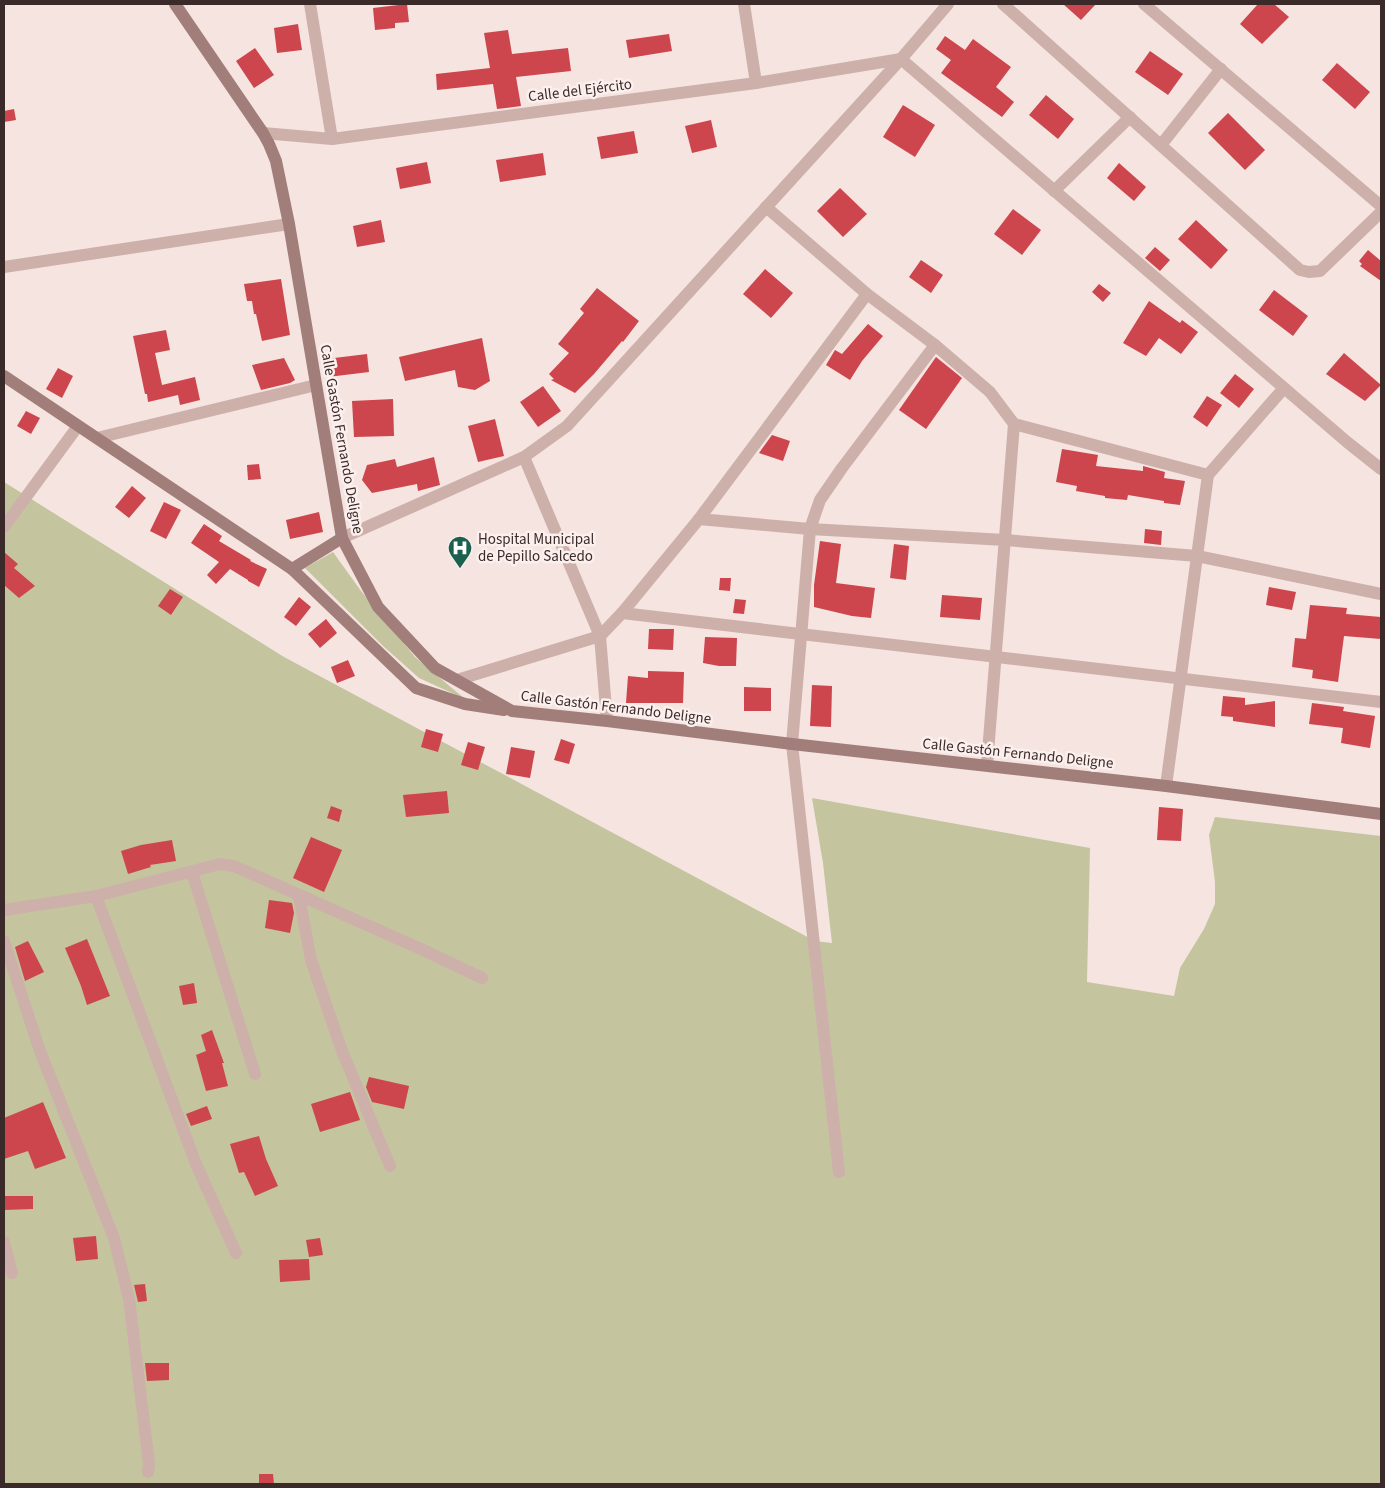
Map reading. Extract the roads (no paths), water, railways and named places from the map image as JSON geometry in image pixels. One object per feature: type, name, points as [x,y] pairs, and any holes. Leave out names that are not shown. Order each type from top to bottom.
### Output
[{"type":"street","name":"Calle Gastón Fernando Deligne","points":[[175,4],[263,133],[270,144],[276,161],[289,224],[342,538],[378,608],[436,668],[512,711],[1166,786],[1381,814]]},
{"type":"street","points":[[310,4],[332,139]]},
{"type":"street","points":[[744,4],[756,83]]},
{"type":"street","points":[[292,569],[342,538],[524,457],[567,426],[901,59],[948,4]]},
{"type":"street","points":[[1003,4],[1300,270],[1309,272],[1320,271],[1381,212]]},
{"type":"street","points":[[1144,4],[1381,206]]},
{"type":"street","name":"Calle del Ejército","points":[[263,133],[332,139],[756,83],[901,59]]},
{"type":"street","points":[[901,59],[1284,388],[1381,468]]},
{"type":"street","points":[[1161,145],[1221,69]]},
{"type":"street","points":[[1054,191],[1130,118]]},
{"type":"street","points":[[766,207],[867,294],[935,345],[990,392],[1014,424],[1208,475]]},
{"type":"street","points":[[4,266],[289,224]]},
{"type":"street","points":[[457,680],[600,636],[622,613],[699,519],[867,294]]},
{"type":"street","points":[[839,1172],[792,744],[810,529],[820,500],[935,345]]},
{"type":"street","points":[[4,376],[292,569],[416,688],[466,704],[512,711]]},
{"type":"street","points":[[97,438],[316,386]]},
{"type":"street","points":[[1166,786],[1208,475],[1284,388]]},
{"type":"street","points":[[987,765],[1014,424]]},
{"type":"street","points":[[4,527],[78,426]]},
{"type":"street","points":[[524,457],[600,636],[607,721]]},
{"type":"street","points":[[699,519],[810,529],[1005,540],[1197,556],[1381,594]]},
{"type":"street","points":[[622,613],[1381,702]]},
{"type":"street","points":[[4,910],[96,896],[220,864],[234,866],[482,978]]},
{"type":"street","points":[[192,872],[255,1074]]},
{"type":"street","points":[[96,896],[196,1164],[236,1253]]},
{"type":"street","points":[[299,896],[311,960],[342,1051],[390,1166]]},
{"type":"street","points":[[4,941],[40,1052],[114,1238],[129,1299],[143,1401],[149,1464],[148,1472]]},
{"type":"street","points":[[4,1242],[12,1273]]},
{"type":"place","name":"Hospital Municipal de Pepillo Salcedo","points":[[460,569]]}]
